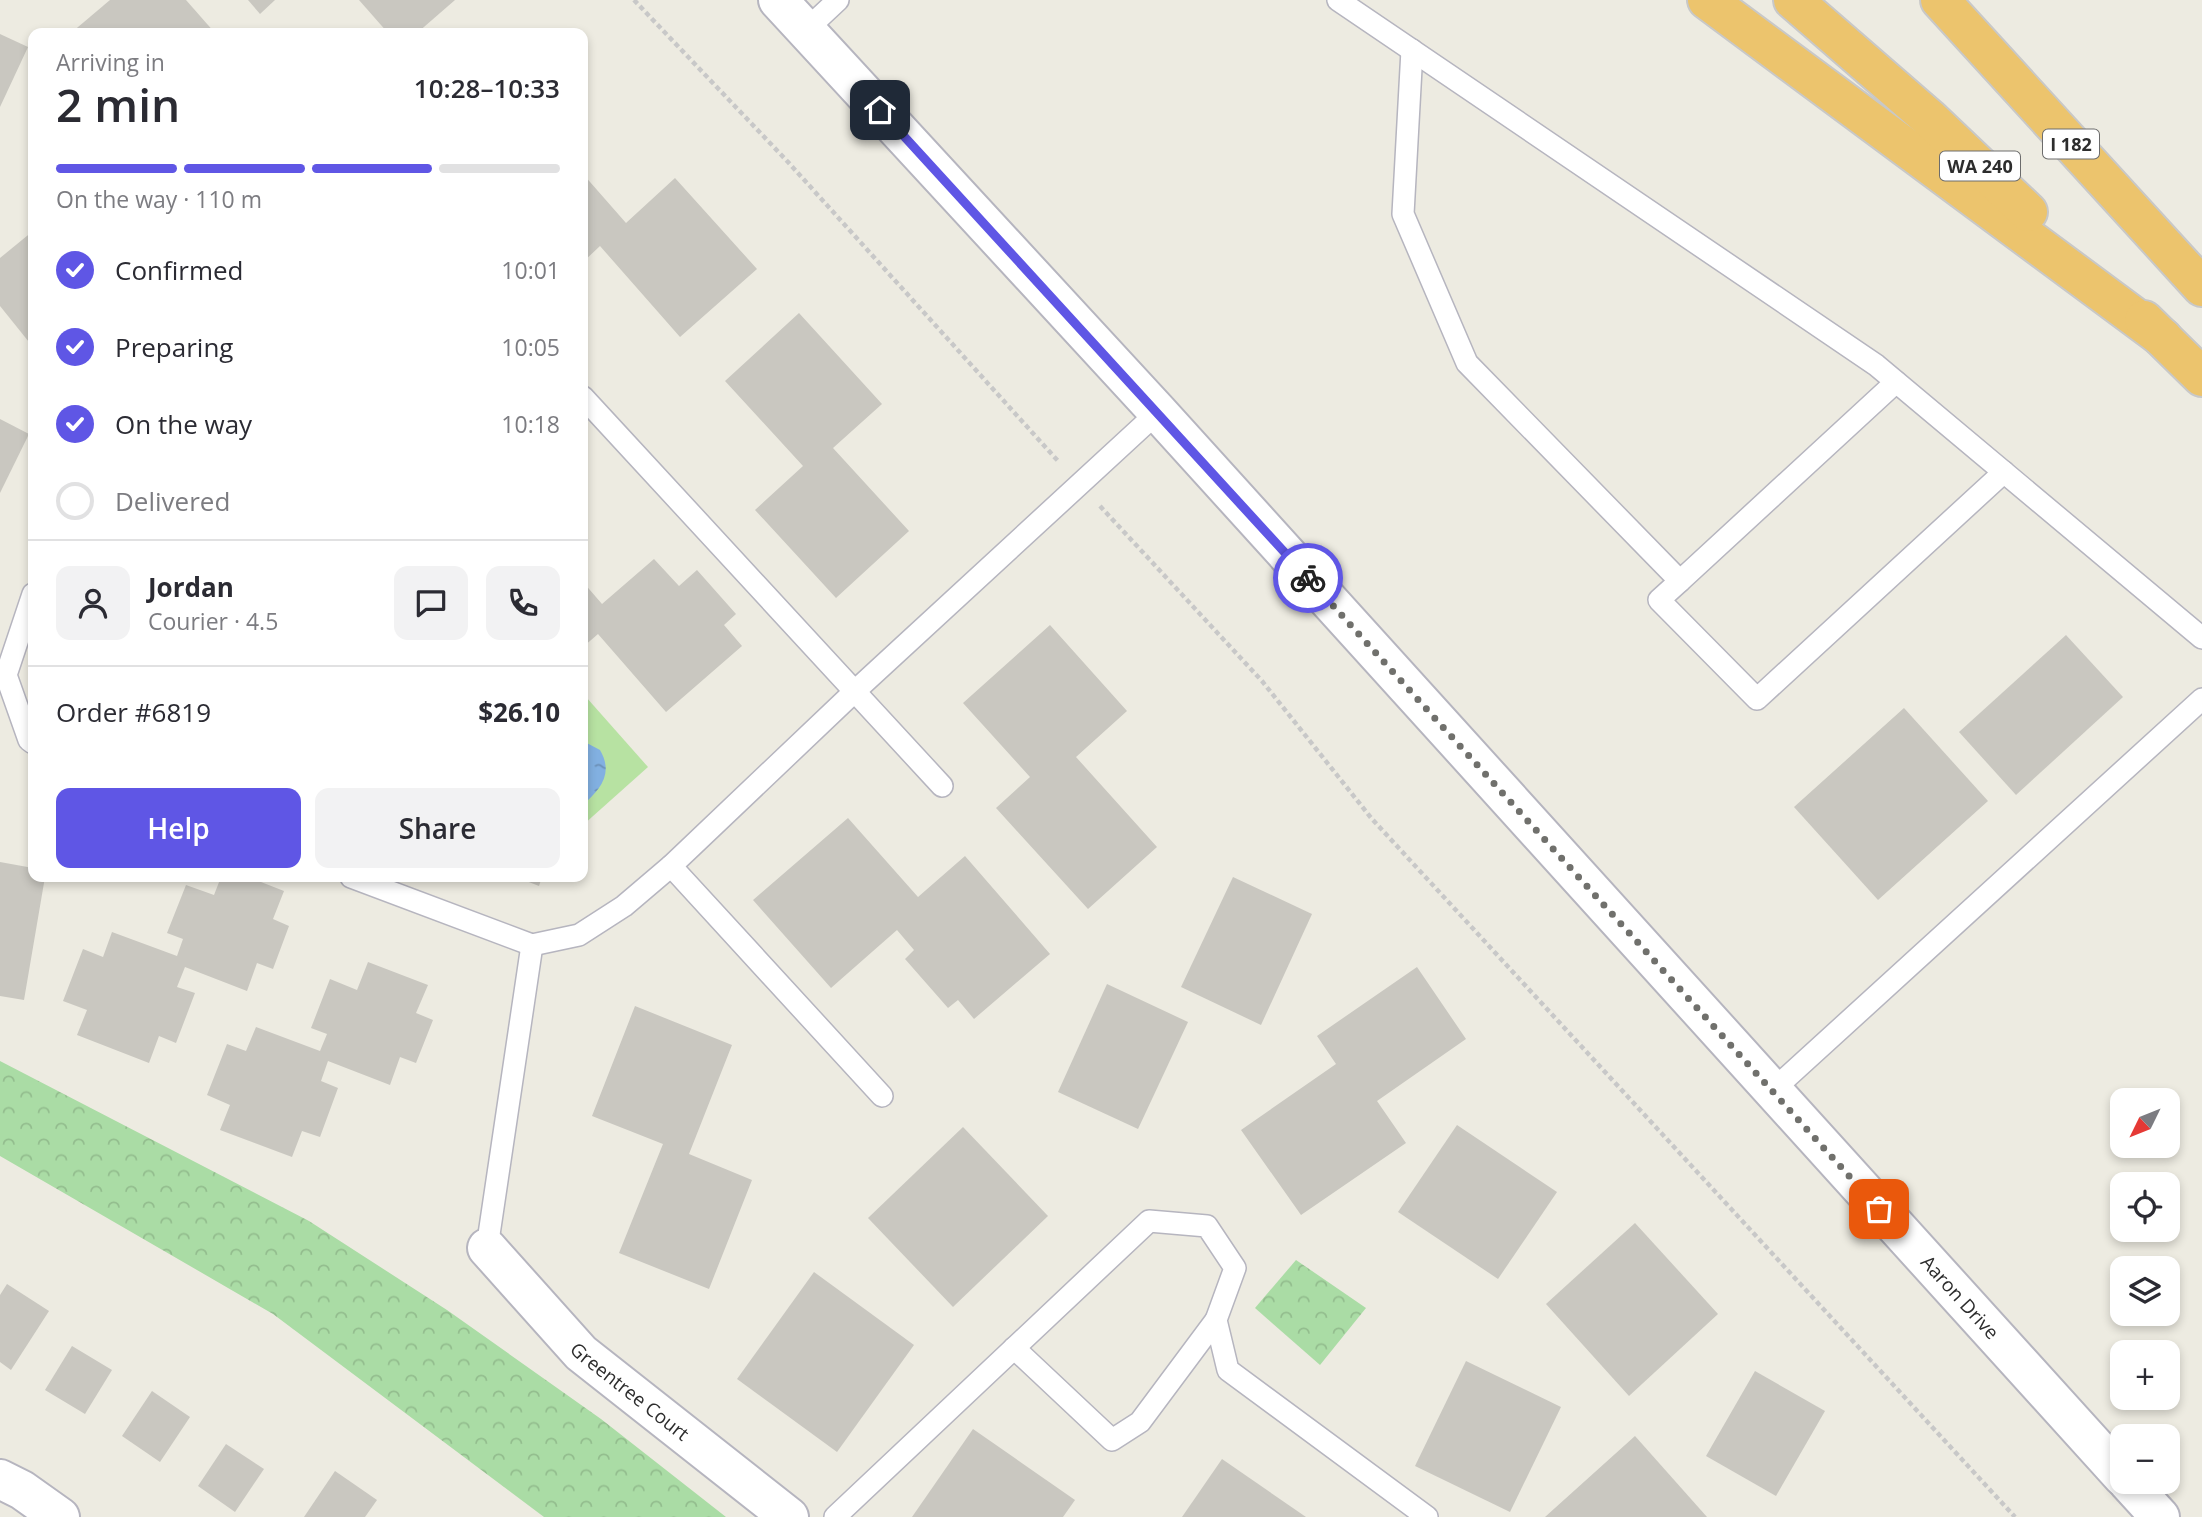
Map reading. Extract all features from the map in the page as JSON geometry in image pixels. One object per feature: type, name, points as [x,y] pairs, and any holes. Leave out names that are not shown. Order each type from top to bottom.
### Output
[{"type":"highway","points":[[1707,0],[2163,338]]},
{"type":"highway","name":"WA 240","points":[[1793,0],[1929,118],[2202,377]]},
{"type":"highway","name":"I 182","points":[[1940,0],[2202,287]]},
{"type":"street","name":"Aaron Drive","points":[[778,0],[1158,412],[2110,1463]]},
{"type":"street","name":"Greentree Court","points":[[487,1248],[581,1353],[789,1517]]},
{"type":"street","points":[[0,1479],[22,1490],[60,1517]]},
{"type":"street","points":[[2139,1494],[2160,1517]]},
{"type":"lane","points":[[806,30],[838,0]]},
{"type":"lane","points":[[1338,0],[1876,365],[2202,638]]},
{"type":"lane","points":[[1412,50],[1403,214],[1467,363],[1680,581]]},
{"type":"lane","points":[[1896,382],[1659,600],[1757,699],[2004,472]]},
{"type":"lane","points":[[588,402],[942,786]]},
{"type":"lane","points":[[364,882],[532,945],[579,935],[624,906],[671,866],[854,692],[1158,412]]},
{"type":"lane","points":[[28,609],[6,675],[28,737]]},
{"type":"lane","points":[[1772,1091],[2202,699]]},
{"type":"lane","points":[[671,866],[882,1096]]},
{"type":"lane","points":[[487,1248],[532,945]]},
{"type":"lane","points":[[835,1517],[1149,1221],[1207,1226],[1235,1268],[1216,1320],[1140,1422],[1112,1440],[1014,1349]]},
{"type":"lane","points":[[1216,1320],[1228,1370],[1427,1517]]},
{"type":"path","points":[[634,0],[788,162],[1079,484],[1262,681],[1372,819],[2015,1517]]},
{"type":"green space","points":[[588,699],[648,767],[588,821]]},
{"type":"green space","points":[[0,1061],[309,1221],[447,1310],[601,1419],[726,1517],[544,1517],[273,1314],[0,1156]]},
{"type":"green space","points":[[1296,1260],[1366,1308],[1320,1365],[1255,1308]]},
{"type":"water","points":[[588,744],[600,750],[606,766],[603,780],[588,800]]},
{"type":"building","points":[[110,0],[186,0],[211,28],[77,28]]},
{"type":"building","points":[[248,0],[275,0],[260,14]]},
{"type":"building","points":[[359,0],[455,0],[423,28],[384,28]]},
{"type":"building","points":[[0,34],[28,47],[0,107]]},
{"type":"building","points":[[675,178],[757,269],[680,337],[600,246],[588,257],[588,180],[626,223]]},
{"type":"building","points":[[28,235],[28,341],[0,306],[0,258]]},
{"type":"building","points":[[799,313],[882,404],[833,448],[909,531],[836,598],[755,510],[803,466],[725,381]]},
{"type":"building","points":[[0,419],[28,433],[28,436],[0,493]]},
{"type":"building","points":[[654,559],[679,586],[697,570],[736,614],[724,625],[742,646],[666,712],[598,634],[588,643],[588,588],[602,604]]},
{"type":"building","points":[[1050,625],[1127,711],[1076,757],[1157,847],[1088,909],[996,808],[1030,777],[963,703]]},
{"type":"building","points":[[2066,635],[2123,697],[2016,795],[1959,732]]},
{"type":"building","points":[[1904,708],[1988,801],[1878,900],[1794,807]]},
{"type":"building","points":[[848,818],[918,897],[965,856],[1050,954],[974,1019],[958,1000],[948,1008],[905,959],[914,950],[897,930],[831,988],[753,900]]},
{"type":"building","points":[[0,862],[28,867],[28,882],[44,882],[24,1000],[0,996]]},
{"type":"building","points":[[1233,877],[1312,914],[1261,1025],[1181,987]]},
{"type":"building","points":[[219,882],[261,882],[284,891],[273,919],[289,926],[273,969],[257,963],[247,991],[185,967],[177,987],[195,993],[176,1043],[159,1036],[149,1063],[77,1035],[87,1010],[63,1001],[83,949],[103,957],[112,932],[177,956],[183,939],[167,933],[186,885],[214,895]]},
{"type":"building","points":[[368,962],[428,985],[416,1013],[433,1020],[416,1063],[400,1057],[390,1085],[328,1061],[321,1081],[338,1088],[320,1137],[302,1131],[292,1157],[220,1130],[230,1105],[207,1095],[227,1044],[246,1051],[256,1027],[320,1051],[327,1034],[311,1028],[330,979],[357,990]]},
{"type":"building","points":[[1417,967],[1466,1039],[1377,1101],[1406,1143],[1301,1215],[1241,1130],[1336,1064],[1317,1036]]},
{"type":"building","points":[[1107,984],[1188,1022],[1138,1129],[1058,1092]]},
{"type":"building","points":[[635,1006],[732,1045],[689,1154],[752,1180],[709,1289],[619,1253],[663,1144],[592,1116]]},
{"type":"building","points":[[1457,1125],[1557,1192],[1498,1279],[1398,1212]]},
{"type":"building","points":[[963,1127],[1048,1216],[953,1307],[868,1218]]},
{"type":"building","points":[[1635,1223],[1718,1314],[1629,1396],[1546,1304]]},
{"type":"building","points":[[814,1272],[914,1345],[837,1452],[737,1379]]},
{"type":"building","points":[[7,1284],[49,1311],[11,1370],[0,1362],[0,1295]]},
{"type":"building","points":[[72,1346],[112,1370],[85,1414],[45,1390]]},
{"type":"building","points":[[1466,1361],[1561,1407],[1510,1512],[1415,1466]]},
{"type":"building","points":[[1755,1371],[1825,1411],[1776,1496],[1706,1456]]},
{"type":"building","points":[[152,1391],[190,1417],[160,1462],[122,1436]]},
{"type":"building","points":[[973,1429],[1075,1500],[1063,1517],[912,1517]]},
{"type":"building","points":[[1635,1436],[1707,1517],[1545,1517]]},
{"type":"building","points":[[226,1444],[264,1469],[235,1512],[198,1486]]},
{"type":"building","points":[[1222,1459],[1306,1517],[1182,1517]]},
{"type":"building","points":[[335,1471],[377,1500],[365,1517],[304,1517]]},
{"type":"way so far","points":[[1308,578],[1879,1209]]},
{"type":"route","points":[[880,110],[1308,578]]}]
